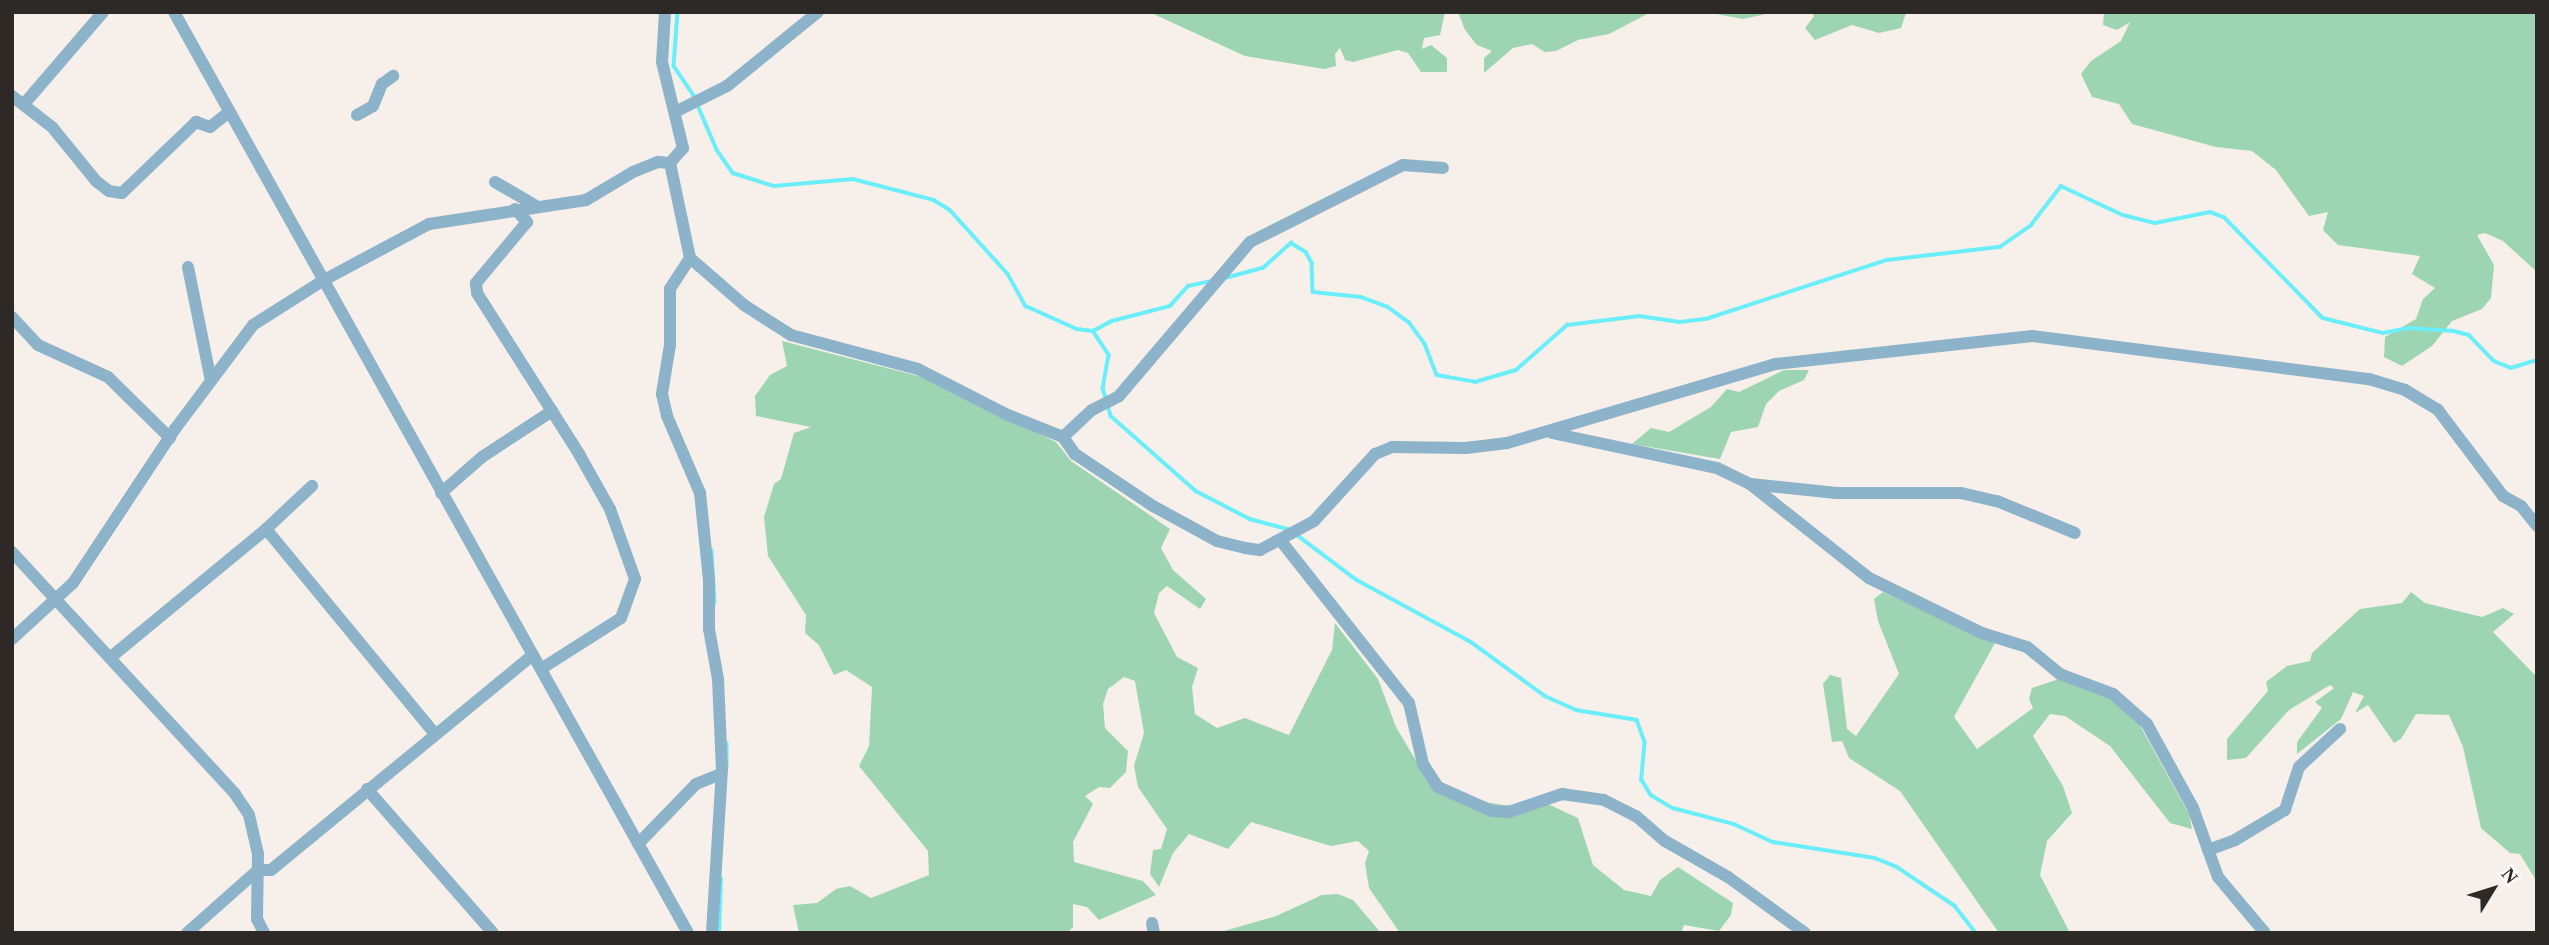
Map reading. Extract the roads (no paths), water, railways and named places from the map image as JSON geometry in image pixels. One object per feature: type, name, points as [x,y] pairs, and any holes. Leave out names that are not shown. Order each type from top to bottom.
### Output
[{"type":"street","points":[[24,104],[103,12]]},
{"type":"street","points":[[174,12],[688,933]]},
{"type":"street","points":[[665,12],[662,62],[677,111],[684,148],[670,163]]},
{"type":"street","points":[[677,111],[727,86],[818,12]]},
{"type":"street","points":[[357,115],[373,106],[382,84],[393,76]]},
{"type":"street","points":[[12,96],[52,127],[96,181],[108,191],[122,193],[196,122],[210,127],[229,112]]},
{"type":"street","points":[[12,639],[73,583],[170,438],[253,326],[324,280],[429,224],[586,200],[633,172],[658,162],[670,163]]},
{"type":"street","points":[[670,163],[690,258],[744,305],[791,335],[918,369],[1008,415],[1063,436],[1075,454],[1153,506],[1217,541],[1260,550],[1314,521],[1375,454],[1392,447],[1466,448],[1551,433],[1775,364],[2032,336],[2369,379],[2405,390],[2438,410],[2503,496],[2521,506],[2537,526]]},
{"type":"street","points":[[1063,436],[1092,410],[1119,396],[1250,242],[1403,166],[1443,168]]},
{"type":"street","points":[[495,182],[538,207]]},
{"type":"street","points":[[515,209],[527,222],[476,283],[477,293],[610,509],[635,579],[621,618],[541,669]]},
{"type":"street","points":[[690,258],[670,289],[670,345],[662,394],[667,416],[700,493],[709,580],[709,629],[718,679],[721,774],[712,933]]},
{"type":"street","points":[[188,267],[211,381]]},
{"type":"street","points":[[12,317],[38,345],[108,377],[125,398],[170,438]]},
{"type":"street","points":[[441,493],[482,457],[552,411]]},
{"type":"street","points":[[1551,433],[1717,468],[1750,484],[1869,579],[1982,633],[2027,647],[2060,674],[2113,694],[2134,709],[2193,808],[2218,877],[2265,933]]},
{"type":"street","points":[[1750,484],[1838,493],[1961,493],[1997,501],[2075,533]]},
{"type":"street","points":[[111,657],[266,529],[312,486]]},
{"type":"street","points":[[2521,506],[2537,503]]},
{"type":"street","points":[[266,529],[435,734]]},
{"type":"street","points":[[1281,541],[1409,703],[1423,764],[1438,787],[1492,811],[1509,812],[1562,794],[1604,800],[1636,816],[1665,841],[1728,877],[1805,933]]},
{"type":"street","points":[[12,552],[58,598],[235,794],[249,815],[258,870],[257,919],[264,933]]},
{"type":"street","points":[[187,933],[258,870],[271,870],[533,655]]},
{"type":"street","points":[[2208,850],[2235,840],[2285,810],[2299,767],[2340,729]]},
{"type":"street","points":[[638,844],[696,785],[721,774]]},
{"type":"street","points":[[367,789],[493,933]]},
{"type":"waterway","points":[[678,12],[674,66],[694,96],[717,150],[733,173],[774,186],[853,179],[934,200],[950,210],[1008,274],[1026,306],[1077,329],[1093,331],[1112,321],[1170,306],[1188,286],[1211,281]]},
{"type":"waterway","points":[[1225,278],[1263,268],[1291,243],[1306,252],[1312,263],[1313,292],[1361,297],[1388,307],[1409,322],[1425,344],[1437,375],[1475,382],[1516,370],[1567,325],[1639,316],[1680,322],[1706,319],[1887,260],[2000,247],[2031,225],[2061,186],[2123,215],[2155,223],[2210,212],[2224,217],[2323,318],[2383,333],[2408,328],[2454,331],[2469,335],[2494,361],[2511,368],[2537,360]]},
{"type":"waterway","points":[[1093,331],[1109,355],[1103,388],[1111,416],[1196,491],[1250,519],[1291,530]]},
{"type":"waterway","points":[[1297,535],[1357,580],[1471,642],[1545,696],[1576,710],[1637,720],[1645,742],[1642,780],[1651,795],[1673,808],[1734,824],[1773,842],[1875,858],[1897,867],[1955,906],[1976,933]]},
{"type":"waterway","points":[[712,550],[715,603]]},
{"type":"waterway","points":[[727,743],[727,767]]},
{"type":"waterway","points":[[719,933],[721,879]]}]
